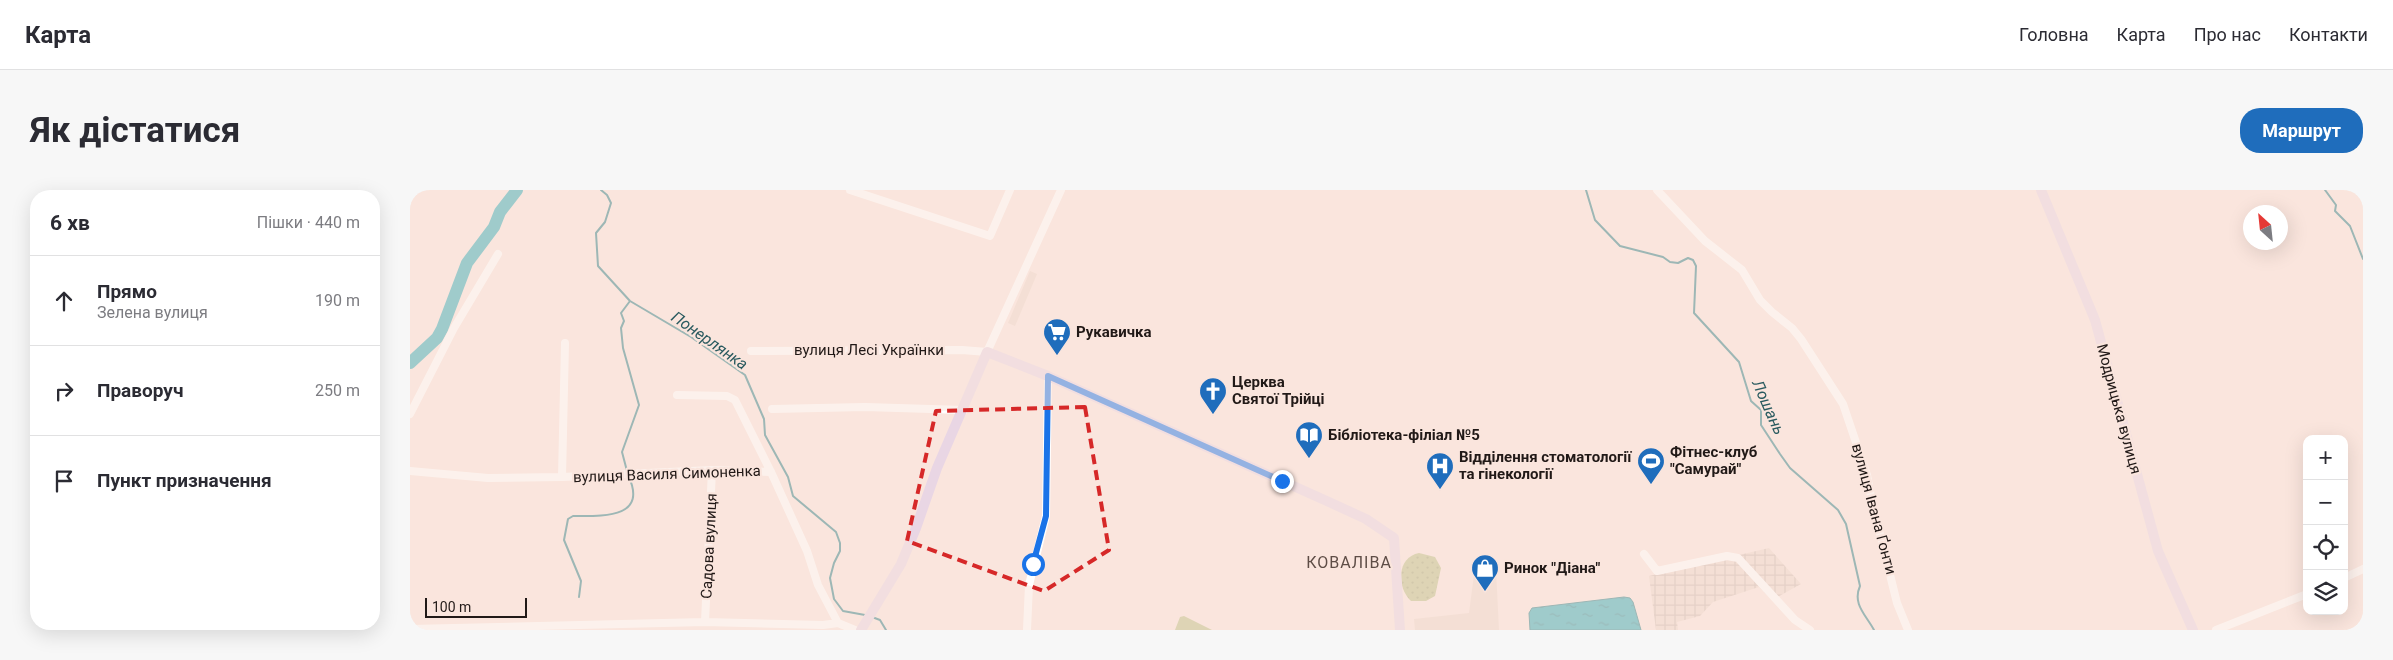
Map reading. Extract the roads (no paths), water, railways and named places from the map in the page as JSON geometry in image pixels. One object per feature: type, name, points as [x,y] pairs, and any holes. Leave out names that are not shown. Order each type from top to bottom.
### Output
[{"type":"street","points":[[850,190],[990,236],[1010,190]]},
{"type":"street","points":[[863,626],[901,564],[938,468],[987,352],[1061,190]]},
{"type":"street","name":"вулиця Івана Ґонти","points":[[1657,190],[1705,240],[1742,270],[1760,300],[1792,328],[1801,339],[1843,404],[1867,475],[1872,502],[1898,602],[1908,630]]},
{"type":"street","name":"Модрицька вулиця","points":[[2041,190],[2095,320],[2158,551],[2193,630]]},
{"type":"street","points":[[410,414],[454,328],[498,254]]},
{"type":"street","name":"вулиця Василя Симоненка","points":[[562,477],[565,342]]},
{"type":"street","name":"вулиця Лесі Українки","points":[[751,351],[953,350],[987,352]]},
{"type":"street","points":[[987,352],[1048,376],[1329,502],[1366,519],[1387,532],[1394,538],[1400,630]]},
{"type":"street","points":[[1027,630],[1030,585],[1046,516],[1048,376]]},
{"type":"street","name":"вулиця Василя Симоненка","points":[[677,395],[727,396],[735,400],[772,472],[807,552],[818,585],[838,623]]},
{"type":"street","points":[[772,409],[866,407],[964,410]]},
{"type":"street","name":"вулиця Василя Симоненка","points":[[410,471],[488,478],[562,477],[712,470],[772,472]]},
{"type":"street","name":"Садова вулиця","points":[[705,622],[712,470]]},
{"type":"street","points":[[1644,554],[1657,572],[1727,556],[1738,558],[1795,620],[1810,630]]},
{"type":"street","points":[[2348,576],[2363,569]]},
{"type":"street","points":[[2216,630],[2303,596]]},
{"type":"street","points":[[410,629],[705,622],[823,625],[838,623],[855,630]]},
{"type":"water","points":[[1624,597],[1630,598],[1633,602],[1641,630],[1530,630],[1529,613],[1532,608]]},
{"type":"waterway","points":[[410,363],[437,338],[467,263],[494,227],[500,212],[517,190]]},
{"type":"waterway","name":"Понерлянка","points":[[601,190],[607,195],[611,203],[605,222],[596,233],[598,266],[630,301],[691,337],[745,375],[764,419],[765,435],[788,477],[793,496],[836,532],[840,543],[840,551],[830,578],[834,599],[843,611],[865,615]]},
{"type":"waterway","name":"Лошань","points":[[1586,190],[1595,220],[1620,246],[1663,257],[1670,262],[1678,263],[1688,258],[1693,260],[1696,266],[1694,313],[1739,362],[1751,401],[1761,410],[1761,425],[1790,468],[1838,510],[1846,524],[1860,586],[1858,592],[1859,604],[1874,630]]},
{"type":"waterway","points":[[2325,190],[2336,205],[2335,211],[2350,226],[2363,259]]},
{"type":"waterway","points":[[627,471],[622,452],[639,405],[623,348],[621,328],[624,321],[621,313],[630,301]]},
{"type":"waterway","points":[[579,597],[581,581],[564,540],[568,519],[573,516],[609,515],[627,507],[632,500],[633,489],[628,475]]},
{"type":"waterway","name":"Понерлянка","points":[[872,617],[880,620],[886,630]]},
{"type":"place","name":"Рукавичка","points":[[1057,356]]},
{"type":"place","name":"Церква Святої Трійці","points":[[1213,415]]},
{"type":"place","name":"Бібліотека-філіал №5","points":[[1309,459]]},
{"type":"place","name":"Фітнес-клуб \"Самурай\"","points":[[1651,485]]},
{"type":"place","name":"Відділення стоматології та гінекології","points":[[1440,490]]},
{"type":"place","name":"Ринок \"Діана\"","points":[[1485,592]]},
{"type":"district","name":"КОВАЛІВА","points":[[1349,562]]}]
